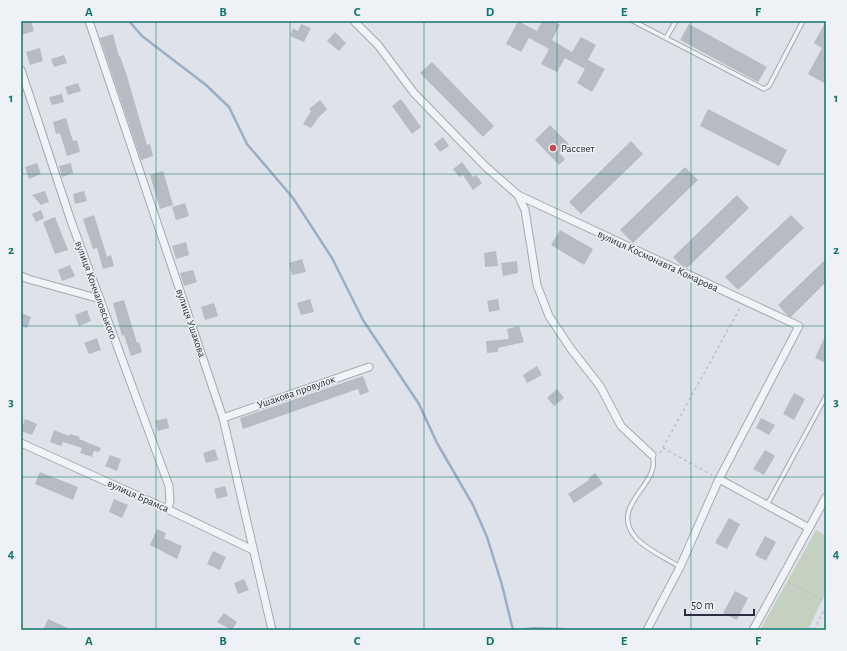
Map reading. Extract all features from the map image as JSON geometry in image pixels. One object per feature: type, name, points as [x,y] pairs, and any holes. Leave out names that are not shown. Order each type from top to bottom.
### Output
[{"type":"street","name":"вулиця Ушакова","points":[[89,21],[223,418],[272,630]]},
{"type":"street","name":"вулиця Космонавта Комарова","points":[[354,21],[378,46],[414,93],[485,166],[518,195],[799,326],[719,479]]},
{"type":"street","name":"вулиця Кончаловського","points":[[21,70],[71,221],[169,486],[170,502],[166,509]]},
{"type":"street","name":"вулиця Космонавта Комарова","points":[[518,195],[526,210],[537,285],[549,316],[600,386],[621,426],[652,455]]},
{"type":"street","points":[[21,276],[100,299]]},
{"type":"street","name":"Ушакова провулок","points":[[223,418],[369,367]]},
{"type":"street","name":"вулиця Брамса","points":[[21,443],[253,550]]},
{"type":"street","points":[[648,630],[680,568],[719,479],[809,528]]},
{"type":"street","points":[[753,630],[826,497]]},
{"type":"lane","points":[[633,21],[764,89],[769,86],[803,21]]},
{"type":"lane","points":[[666,38],[676,21]]},
{"type":"lane","points":[[767,504],[826,396]]},
{"type":"lane","points":[[652,455],[655,463],[652,471],[631,506],[628,522],[630,529],[637,538],[680,568]]},
{"type":"path","points":[[655,463],[740,308]]},
{"type":"path","points":[[663,448],[684,461],[719,479]]},
{"type":"path","points":[[781,579],[826,602]]},
{"type":"path","points":[[814,630],[826,606]]},
{"type":"green space","points":[[816,530],[826,536],[826,592],[808,630],[760,630]]},
{"type":"water","points":[[534,627],[566,628],[568,630],[508,630]]},
{"type":"building","points":[[21,21],[31,21],[34,31],[21,35]]},
{"type":"building","points":[[518,21],[537,31],[542,21],[552,21],[560,25],[552,40],[572,52],[581,37],[596,45],[588,60],[605,69],[592,92],[577,83],[585,69],[565,58],[557,72],[541,64],[549,49],[529,38],[521,52],[506,44]]},
{"type":"building","points":[[826,21],[826,84],[808,74],[822,48],[814,43]]},
{"type":"building","points":[[301,24],[311,28],[304,42],[290,36],[293,28],[298,31]]},
{"type":"building","points":[[689,24],[767,67],[758,82],[680,40]]},
{"type":"building","points":[[335,32],[346,43],[339,51],[327,41]]},
{"type":"building","points":[[113,34],[147,145],[150,144],[153,156],[141,160],[100,38]]},
{"type":"building","points":[[40,48],[43,61],[30,65],[26,52]]},
{"type":"building","points":[[64,55],[67,63],[54,67],[51,59]]},
{"type":"building","points":[[432,62],[494,126],[483,137],[420,73]]},
{"type":"building","points":[[78,83],[81,91],[68,95],[65,87]]},
{"type":"building","points":[[62,94],[64,102],[52,105],[49,97]]},
{"type":"building","points":[[401,99],[421,127],[412,134],[392,106]]},
{"type":"building","points":[[320,100],[327,109],[311,128],[303,124],[311,111],[309,109]]},
{"type":"building","points":[[708,109],[787,150],[779,166],[700,126]]},
{"type":"building","points":[[66,118],[73,141],[77,140],[80,152],[67,156],[60,133],[56,134],[53,122]]},
{"type":"building","name":"Рассвет","points":[[550,125],[569,144],[559,153],[565,159],[559,165],[535,140]]},
{"type":"building","points":[[443,137],[449,146],[440,152],[434,144]]},
{"type":"building","points":[[631,141],[643,154],[581,214],[569,202]]},
{"type":"building","points":[[462,162],[473,177],[476,175],[482,183],[473,190],[463,175],[459,177],[453,169]]},
{"type":"building","points":[[37,163],[41,174],[29,179],[25,167]]},
{"type":"building","points":[[71,163],[73,173],[62,177],[59,166]]},
{"type":"building","points":[[685,167],[698,180],[633,243],[620,230]]},
{"type":"building","points":[[163,171],[173,205],[160,209],[150,175]]},
{"type":"building","points":[[45,191],[49,202],[41,205],[32,195]]},
{"type":"building","points":[[84,191],[87,201],[75,204],[73,194]]},
{"type":"building","points":[[737,195],[749,208],[687,268],[681,265],[673,257]]},
{"type":"building","points":[[185,203],[189,216],[176,220],[172,207]]},
{"type":"building","points":[[41,210],[44,218],[36,222],[32,214]]},
{"type":"building","points":[[94,215],[107,257],[111,255],[114,266],[103,269],[97,248],[93,249],[83,219]]},
{"type":"building","points":[[791,215],[804,228],[738,290],[725,277]]},
{"type":"building","points":[[55,217],[68,250],[55,254],[43,222]]},
{"type":"building","points":[[560,230],[593,249],[584,265],[551,245]]},
{"type":"building","points":[[186,242],[189,255],[176,259],[172,246]]},
{"type":"building","points":[[496,251],[498,266],[485,267],[484,253]]},
{"type":"building","points":[[302,259],[306,272],[292,275],[289,263]]},
{"type":"building","points":[[826,259],[826,282],[791,317],[787,315],[778,305]]},
{"type":"building","points":[[517,261],[518,273],[503,276],[501,263]]},
{"type":"building","points":[[70,265],[75,276],[62,281],[58,270]]},
{"type":"building","points":[[193,270],[197,282],[184,286],[180,273]]},
{"type":"building","points":[[310,299],[314,312],[301,315],[297,303]]},
{"type":"building","points":[[498,299],[500,310],[489,312],[487,301]]},
{"type":"building","points":[[124,300],[137,343],[139,342],[142,352],[131,356],[124,335],[122,336],[113,303]]},
{"type":"building","points":[[214,303],[218,316],[205,320],[201,307]]},
{"type":"building","points":[[87,310],[91,321],[79,326],[75,315]]},
{"type":"building","points":[[21,313],[31,317],[27,328],[21,326]]},
{"type":"building","points":[[519,326],[524,342],[498,348],[498,352],[487,353],[486,341],[509,339],[507,329]]},
{"type":"building","points":[[826,334],[826,363],[815,358]]},
{"type":"building","points":[[97,338],[101,350],[89,354],[84,343]]},
{"type":"building","points":[[537,366],[542,375],[527,383],[523,375]]},
{"type":"building","points":[[363,376],[369,392],[360,395],[358,389],[243,429],[240,418]]},
{"type":"building","points":[[557,389],[564,398],[554,406],[547,398]]},
{"type":"building","points":[[794,393],[805,399],[794,420],[783,414]]},
{"type":"building","points":[[167,418],[169,428],[158,431],[155,421]]},
{"type":"building","points":[[761,418],[775,425],[769,435],[756,428]]},
{"type":"building","points":[[25,419],[37,424],[32,435],[21,431]]},
{"type":"building","points":[[54,430],[69,436],[70,434],[80,437],[79,439],[101,448],[99,452],[94,451],[92,457],[80,453],[82,448],[63,442],[61,446],[50,442]]},
{"type":"building","points":[[215,449],[218,460],[206,463],[203,453]]},
{"type":"building","points":[[765,450],[775,456],[764,475],[753,469]]},
{"type":"building","points":[[110,455],[121,459],[117,471],[105,466]]},
{"type":"building","points":[[40,472],[78,487],[73,500],[35,484]]},
{"type":"building","points":[[595,473],[603,484],[574,503],[568,494],[589,480],[588,479]]},
{"type":"building","points":[[225,486],[228,496],[217,499],[214,489]]},
{"type":"building","points":[[114,499],[128,505],[122,518],[109,512]]},
{"type":"building","points":[[729,518],[740,524],[727,549],[715,543]]},
{"type":"building","points":[[157,529],[166,533],[164,538],[182,546],[177,559],[150,545]]},
{"type":"building","points":[[765,536],[776,542],[766,561],[755,555]]},
{"type":"building","points":[[213,551],[226,557],[220,570],[207,564]]},
{"type":"building","points":[[244,579],[249,590],[238,594],[234,583]]},
{"type":"building","points":[[735,591],[748,598],[737,620],[723,613]]},
{"type":"building","points":[[224,613],[237,622],[232,630],[217,622]]},
{"type":"building","points":[[48,619],[72,630],[43,630]]},
{"type":"waterway","points":[[129,21],[142,36],[206,85],[229,107],[247,144],[293,198],[332,258],[363,320],[419,404],[437,443],[473,505],[487,537],[502,585],[513,630]]},
{"type":"place","name":"Рассвет","points":[[553,148]]}]
